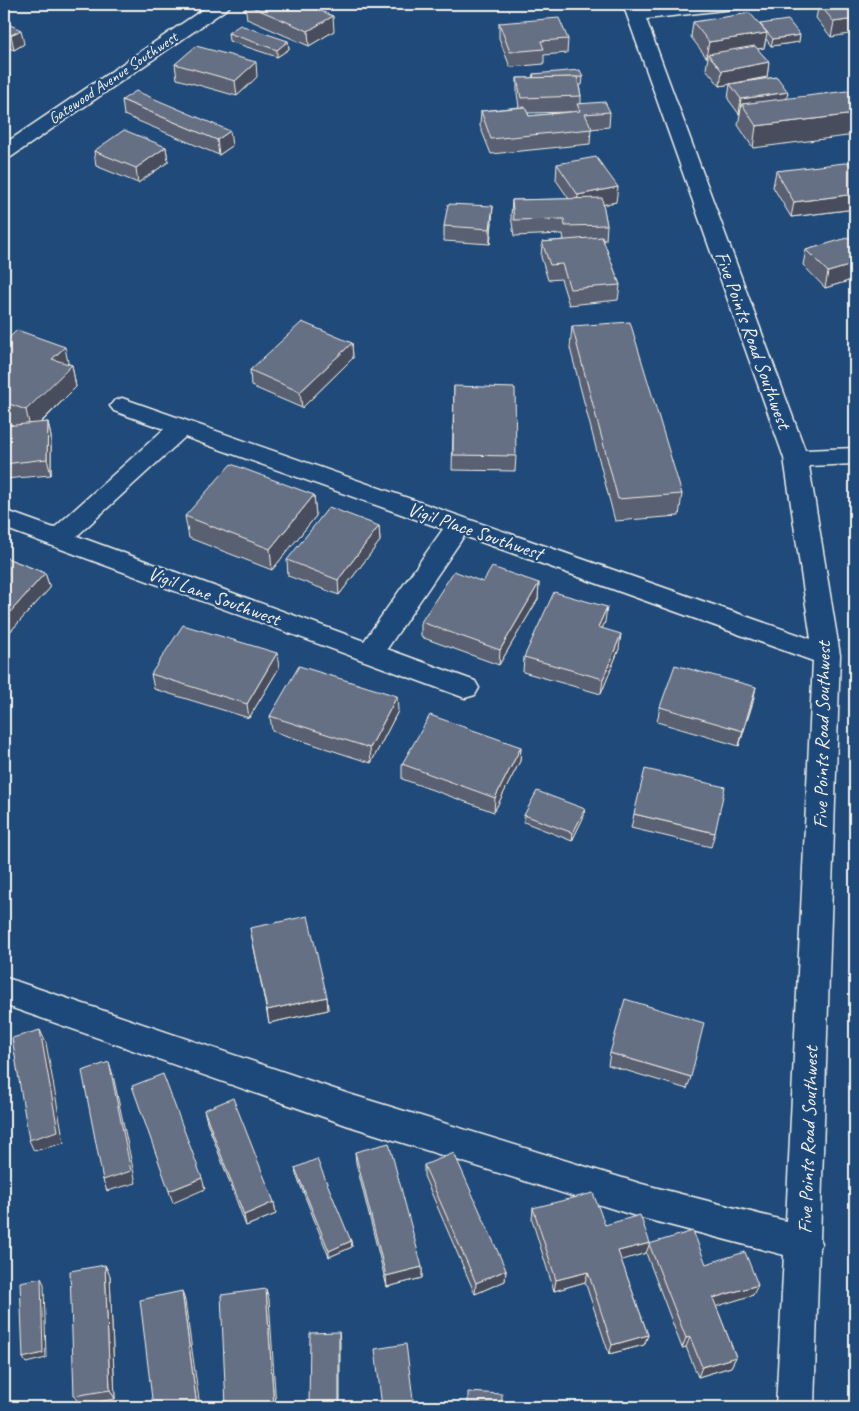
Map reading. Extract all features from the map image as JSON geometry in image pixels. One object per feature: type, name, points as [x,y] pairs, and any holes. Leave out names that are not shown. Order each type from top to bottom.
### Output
[{"type":"street","name":"Gatewood Avenue Southwest","points":[[4,153],[222,4]]},
{"type":"street","points":[[634,10],[733,4]]},
{"type":"street","name":"Five Points Road Southwest","points":[[634,10],[796,458],[827,655],[804,1243],[795,1407]]},
{"type":"street","name":"Vigil Place Southwest","points":[[122,406],[827,655]]},
{"type":"street","points":[[58,539],[181,427]]},
{"type":"street","points":[[796,458],[855,456]]},
{"type":"street","name":"Vigil Lane Southwest","points":[[4,519],[465,688]]},
{"type":"street","points":[[370,653],[459,525]]},
{"type":"street","points":[[4,991],[349,1110],[642,1201],[804,1243]]},
{"type":"building","points":[[245,4],[303,4],[333,16],[308,31]]},
{"type":"building","points":[[819,4],[855,4],[855,19],[834,22]]},
{"type":"building","points":[[750,13],[767,33],[709,42],[693,22]]},
{"type":"building","points":[[559,18],[568,39],[541,41],[544,49],[510,52],[499,23]]},
{"type":"building","points":[[788,20],[800,35],[773,39],[760,24]]},
{"type":"building","points":[[4,22],[21,30],[11,35],[4,32]]},
{"type":"building","points":[[240,25],[288,41],[277,50],[228,33]]},
{"type":"building","points":[[196,46],[256,62],[235,81],[175,64]]},
{"type":"building","points":[[755,46],[769,62],[722,71],[708,54]]},
{"type":"building","points":[[580,70],[583,77],[534,78],[533,74]]},
{"type":"building","points":[[577,77],[581,96],[521,98],[517,78]]},
{"type":"building","points":[[777,77],[788,92],[741,99],[730,84]]},
{"type":"building","points":[[855,90],[855,114],[756,126],[742,104]]},
{"type":"building","points":[[136,91],[230,131],[217,140],[122,100]]},
{"type":"building","points":[[605,102],[610,112],[585,114],[592,129],[491,139],[481,111],[525,107],[529,116],[580,111],[577,104]]},
{"type":"building","points":[[124,130],[166,147],[136,168],[94,151]]},
{"type":"building","points":[[596,157],[618,187],[578,195],[557,164]]},
{"type":"building","points":[[853,162],[855,165],[855,194],[794,202],[776,171]]},
{"type":"building","points":[[602,198],[607,225],[565,226],[564,219],[514,220],[512,200]]},
{"type":"building","points":[[448,204],[493,206],[490,229],[444,226]]},
{"type":"building","points":[[854,236],[855,264],[828,272],[806,250]]},
{"type":"building","points":[[602,237],[620,285],[570,289],[562,264],[550,265],[542,242]]},
{"type":"building","points":[[302,322],[352,343],[300,392],[250,370]]},
{"type":"building","points":[[630,322],[682,494],[618,499],[572,326]]},
{"type":"building","points":[[17,330],[65,347],[52,359],[72,365],[26,410],[4,402],[4,343]]},
{"type":"building","points":[[454,386],[515,388],[516,456],[453,455]]},
{"type":"building","points":[[48,422],[47,459],[4,464],[4,426]]},
{"type":"building","points":[[231,464],[314,495],[270,549],[185,516]]},
{"type":"building","points":[[329,507],[379,526],[338,580],[287,560]]},
{"type":"building","points":[[4,557],[45,573],[5,618],[4,618]]},
{"type":"building","points":[[492,567],[539,583],[500,650],[421,622],[454,571],[483,582]]},
{"type":"building","points":[[554,592],[607,607],[598,627],[621,634],[603,679],[524,657]]},
{"type":"building","points":[[183,625],[277,653],[247,704],[151,674]]},
{"type":"building","points":[[675,665],[756,687],[743,731],[660,707]]},
{"type":"building","points":[[299,666],[397,696],[370,748],[270,716]]},
{"type":"building","points":[[430,715],[521,747],[495,798],[402,764]]},
{"type":"building","points":[[645,769],[725,787],[715,833],[634,814]]},
{"type":"building","points":[[537,791],[585,809],[573,833],[524,815]]},
{"type":"building","points":[[308,916],[327,997],[267,1010],[250,928]]},
{"type":"building","points":[[625,999],[704,1023],[691,1077],[610,1053]]},
{"type":"building","points":[[40,1030],[58,1131],[29,1140],[12,1038]]},
{"type":"building","points":[[109,1062],[131,1171],[103,1180],[82,1071]]},
{"type":"building","points":[[163,1074],[202,1178],[169,1191],[132,1086]]},
{"type":"building","points":[[233,1098],[274,1202],[244,1215],[204,1110]]},
{"type":"building","points":[[389,1143],[422,1267],[386,1276],[355,1152]]},
{"type":"building","points":[[454,1153],[506,1270],[476,1283],[424,1165]]},
{"type":"building","points":[[317,1159],[351,1241],[329,1251],[295,1168]]},
{"type":"building","points":[[593,1193],[605,1225],[640,1215],[650,1243],[618,1251],[648,1335],[612,1345],[588,1272],[556,1280],[533,1208]]},
{"type":"building","points":[[693,1231],[706,1264],[745,1252],[758,1285],[713,1298],[736,1357],[702,1367],[690,1337],[686,1338],[649,1244]]},
{"type":"building","points":[[105,1265],[110,1390],[74,1396],[70,1271]]},
{"type":"building","points":[[41,1278],[43,1353],[23,1358],[20,1282]]},
{"type":"building","points":[[266,1289],[274,1407],[226,1407],[221,1295]]},
{"type":"building","points":[[182,1291],[197,1407],[153,1407],[140,1300]]},
{"type":"building","points":[[339,1332],[339,1407],[309,1407],[310,1333]]},
{"type":"building","points":[[406,1344],[414,1407],[382,1407],[375,1349]]},
{"type":"building","points":[[468,1392],[502,1394],[502,1407],[468,1407]]}]
